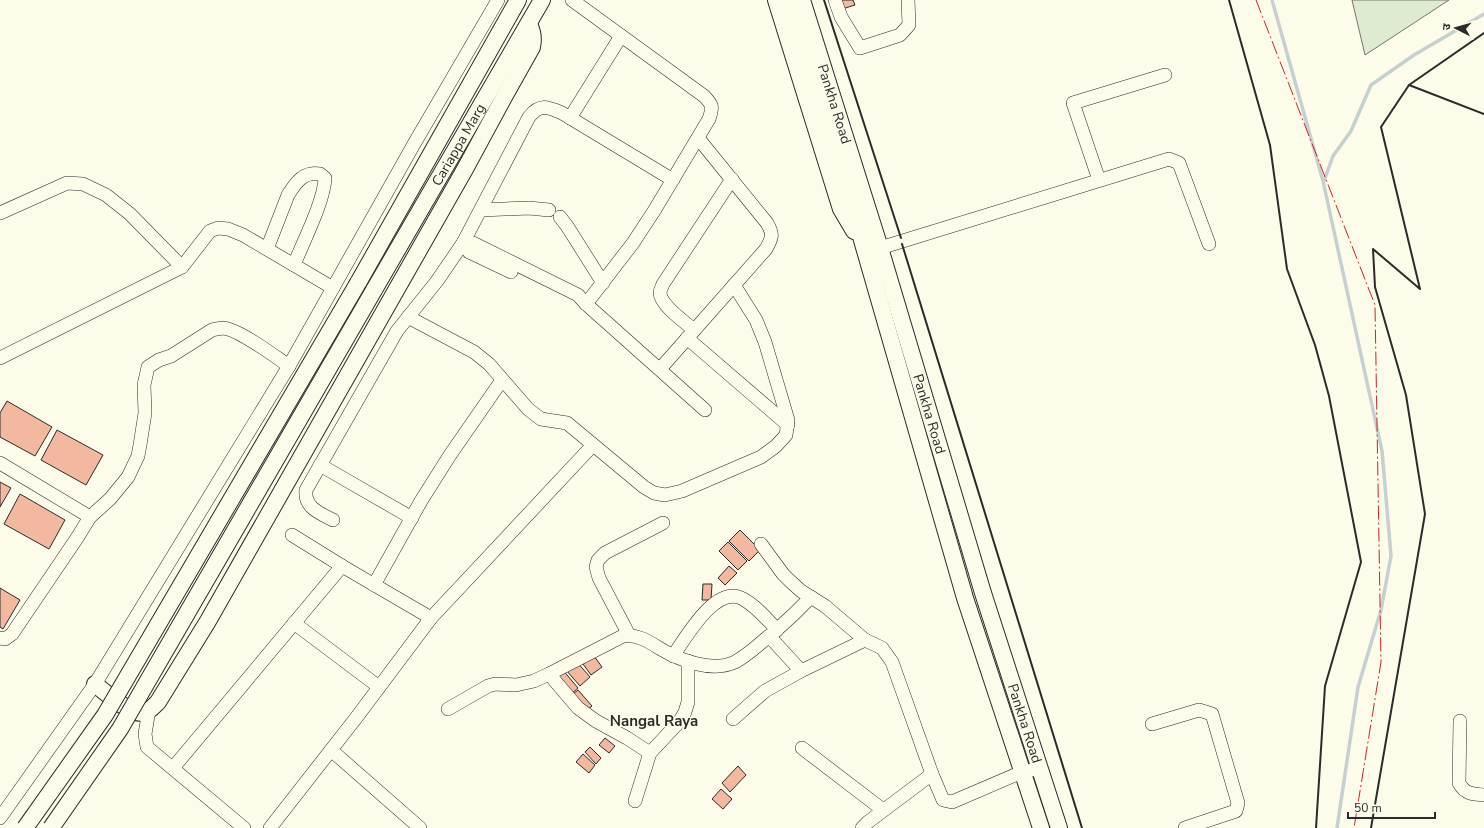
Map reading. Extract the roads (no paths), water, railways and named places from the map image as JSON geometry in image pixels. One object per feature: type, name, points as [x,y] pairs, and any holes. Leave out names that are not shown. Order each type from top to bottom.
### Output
[{"type":"main road","name":"Cariappa Marg","points":[[25,828],[105,715],[358,283],[518,0]]},
{"type":"main road","name":"Cariappa Marg","points":[[51,828],[120,729],[542,0]]},
{"type":"main road","points":[[776,0],[841,210],[863,246]]},
{"type":"main road","points":[[788,0],[851,202],[863,246]]},
{"type":"main road","name":"Pankha Road","points":[[802,0],[880,248],[983,593],[1059,828]]},
{"type":"main road","points":[[95,684],[128,709],[142,713],[149,710],[158,702],[208,621],[465,169],[532,47],[534,39],[533,32],[529,24]]},
{"type":"main road","name":"Pankha Road","points":[[863,246],[965,598],[1041,828]]},
{"type":"street","points":[[3,814],[95,684],[289,366],[414,144],[498,0]]},
{"type":"street","points":[[572,0],[704,96],[712,108],[710,119],[633,243],[586,304]]},
{"type":"street","points":[[835,0],[841,17],[860,48],[900,35],[909,25],[908,0]]},
{"type":"street","points":[[570,118],[621,36]]},
{"type":"street","points":[[1099,180],[1073,103],[1165,75]]},
{"type":"street","points":[[333,520],[309,504],[305,497],[306,490],[397,331],[437,281],[463,243],[534,110],[543,107],[551,108],[673,180]]},
{"type":"street","points":[[660,369],[766,250],[771,239],[772,231],[767,223],[698,138]]},
{"type":"street","points":[[880,248],[1169,158],[1179,163],[1209,244]]},
{"type":"street","points":[[267,249],[288,195],[301,178],[308,174],[320,174],[325,178],[321,200],[294,265]]},
{"type":"street","points":[[732,179],[663,284],[660,291],[661,298],[691,334],[788,425]]},
{"type":"street","points":[[0,213],[67,183],[83,184],[106,196],[130,214],[182,267]]},
{"type":"street","points":[[481,210],[529,208],[549,210]]},
{"type":"street","points":[[560,217],[603,283]]},
{"type":"street","points":[[0,358],[182,267],[210,231],[218,228],[228,229],[267,249],[333,288]]},
{"type":"street","points":[[463,243],[470,252],[573,302],[586,304],[705,410]]},
{"type":"street","points":[[408,317],[474,352],[489,364],[528,409],[541,419],[567,424],[577,430],[592,445],[644,487],[654,493],[664,496],[682,491],[761,457],[776,446],[786,435],[788,420],[764,342],[756,320],[734,285]]},
{"type":"street","points":[[0,638],[5,639],[12,634],[20,624],[90,517],[110,500],[128,477],[138,456],[144,412],[144,385],[148,367],[159,360],[171,356],[212,330],[220,328],[227,328],[246,338],[289,366]]},
{"type":"street","points":[[374,585],[450,455],[502,380]]},
{"type":"street","points":[[270,828],[431,618],[592,445]]},
{"type":"street","points":[[0,463],[90,517]]},
{"type":"street","points":[[320,465],[412,518]]},
{"type":"street","points":[[629,635],[599,578],[596,567],[598,560],[605,553],[663,523]]},
{"type":"street","points":[[292,536],[431,618]]},
{"type":"street","points":[[761,544],[783,574],[801,591],[825,606],[865,640],[882,648],[892,662],[932,774],[943,800],[952,802],[1022,772],[1040,768]]},
{"type":"street","points":[[173,768],[342,566]]},
{"type":"street","points":[[673,656],[701,615],[721,600],[732,596],[742,598],[755,608],[801,671]]},
{"type":"street","points":[[448,709],[488,686],[496,684],[516,685],[534,681],[622,636],[636,636],[650,642],[673,656],[688,661],[704,665],[722,666],[734,662],[751,652],[811,597]]},
{"type":"street","points":[[294,623],[379,687]]},
{"type":"street","points":[[733,720],[765,691],[801,671],[865,640]]},
{"type":"street","points":[[635,801],[650,753],[679,722],[686,712],[688,702],[688,661]]},
{"type":"street","points":[[550,674],[578,708],[596,721],[650,753]]},
{"type":"street","points":[[149,710],[145,742],[147,747],[244,828]]},
{"type":"street","points":[[1152,724],[1199,710],[1212,714],[1238,803],[1236,811],[1185,828]]},
{"type":"street","points":[[1460,720],[1459,783],[1463,790],[1470,793],[1484,795]]},
{"type":"street","points":[[802,748],[883,810]]},
{"type":"street","points":[[331,750],[415,826]]},
{"type":"street","points":[[862,828],[883,810],[932,774]]},
{"type":"waterway","points":[[1272,0],[1323,181],[1382,451],[1391,556],[1381,610],[1358,687],[1337,828]]},
{"type":"waterway","points":[[1324,181],[1333,156],[1351,131],[1371,85],[1414,55],[1484,14]]},
{"type":"district","name":"Nangal Raya","points":[[654,721]]}]
